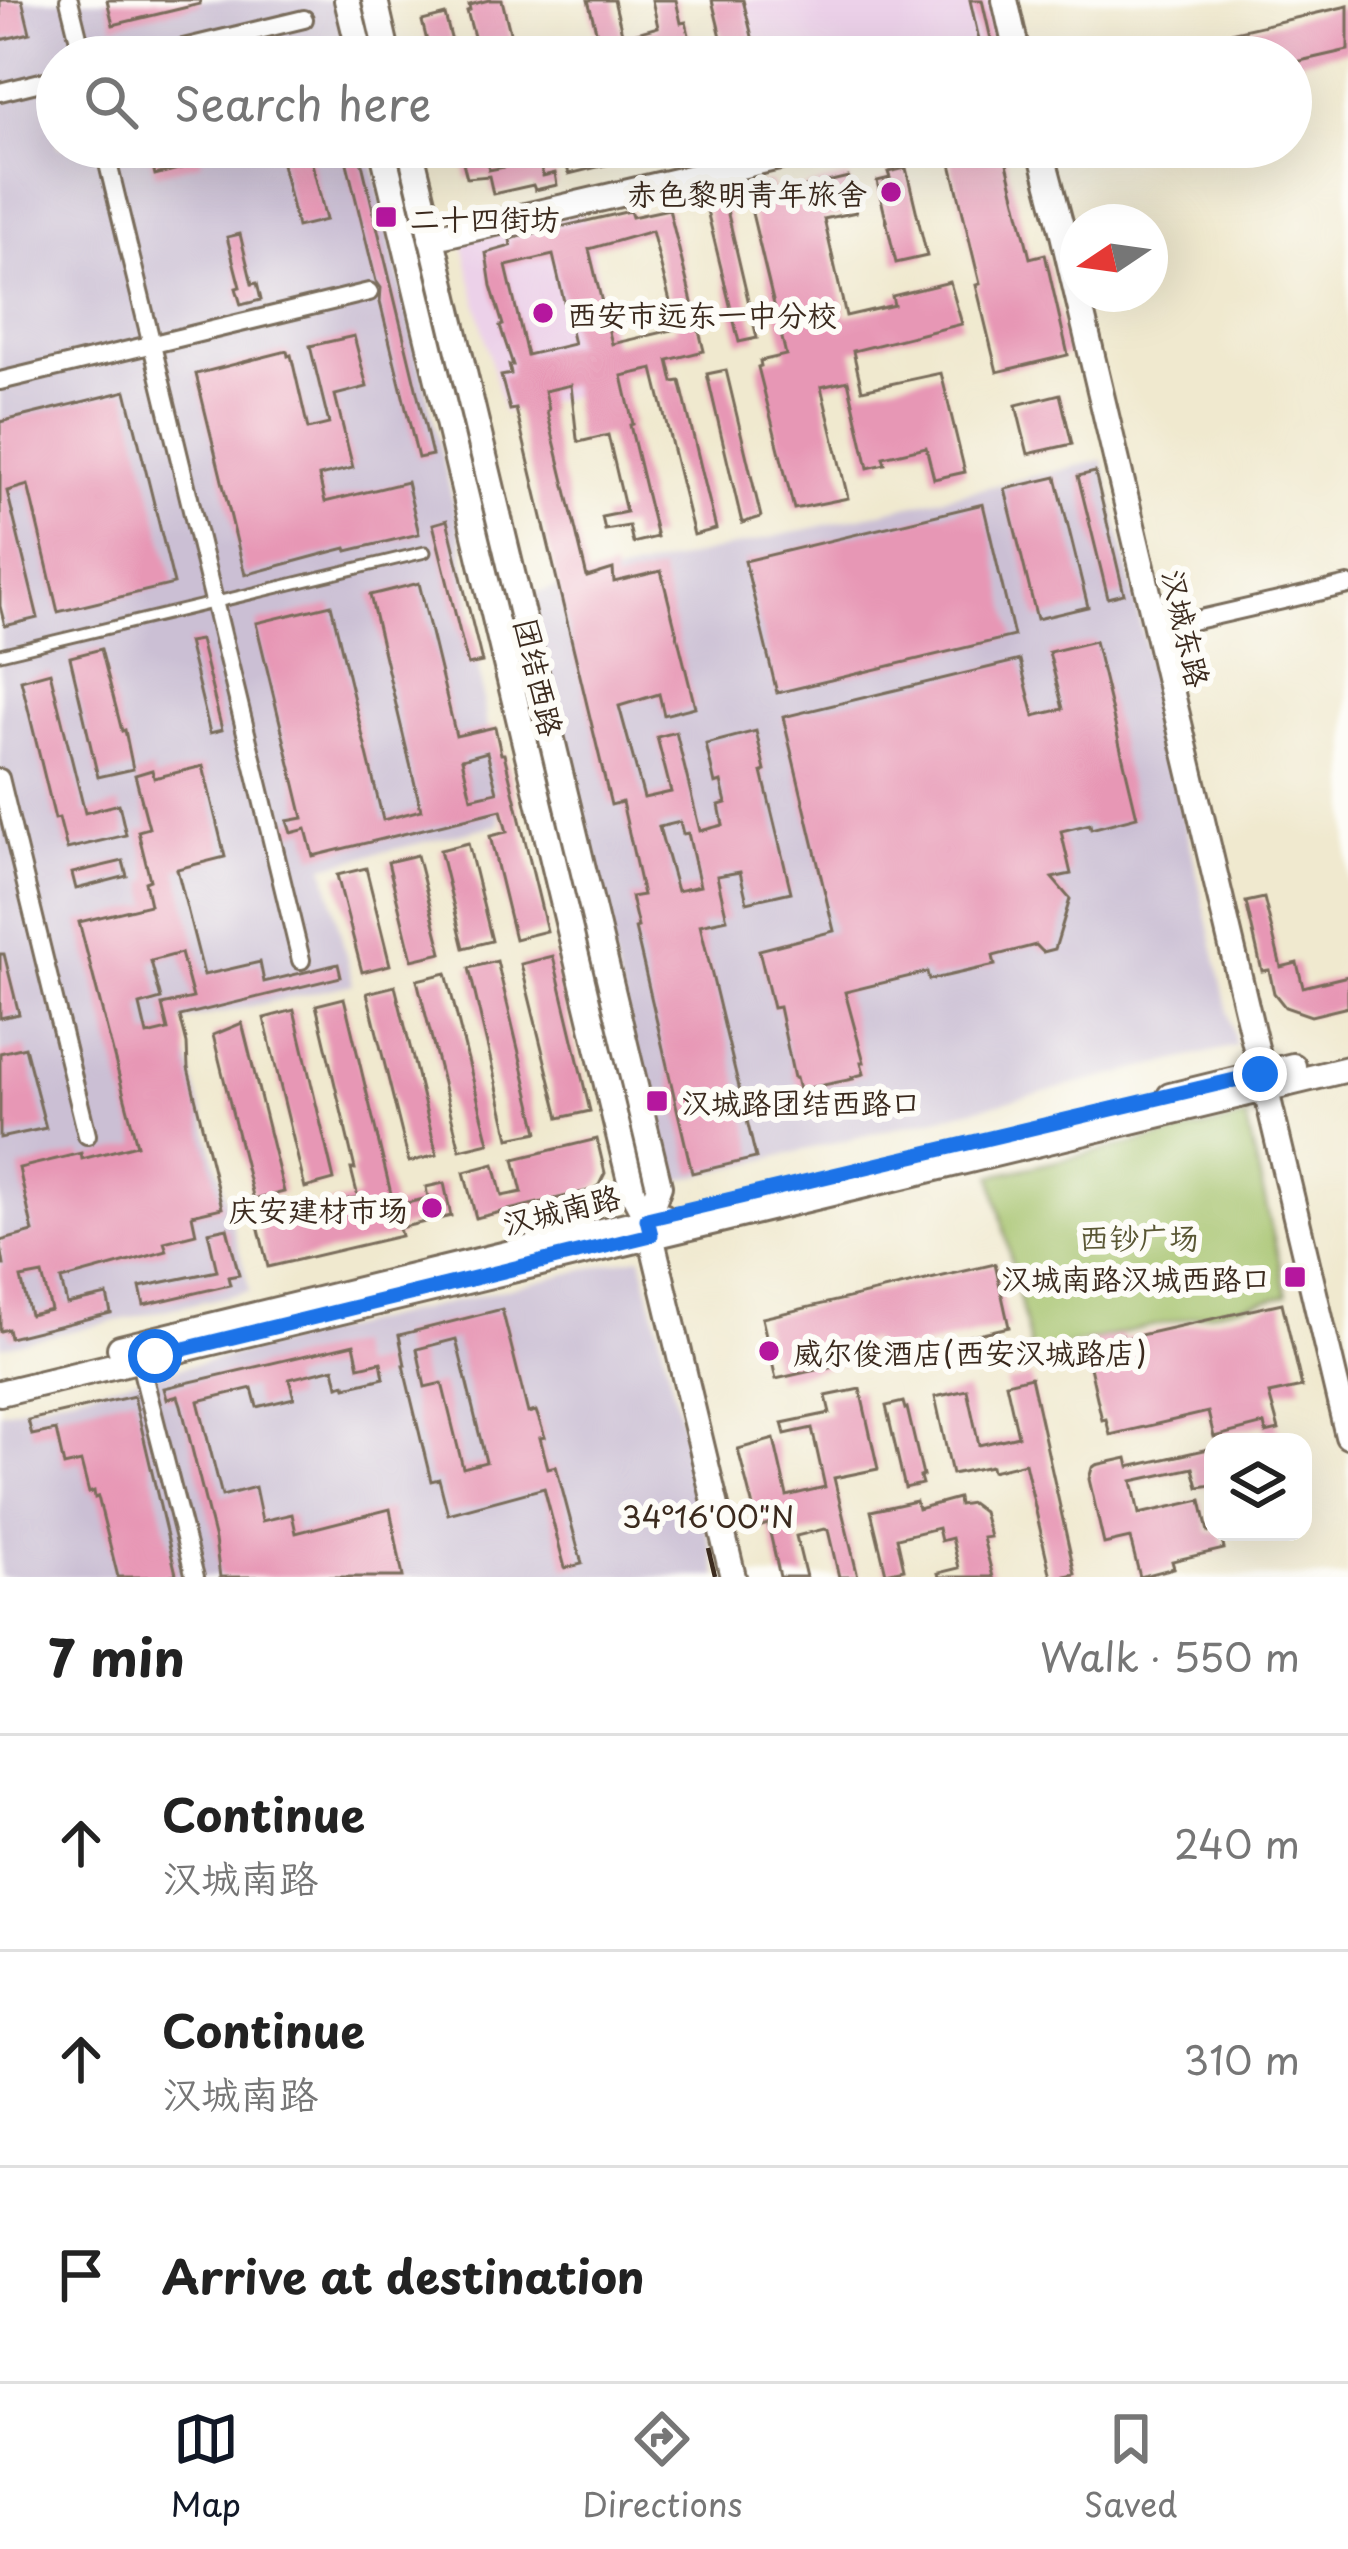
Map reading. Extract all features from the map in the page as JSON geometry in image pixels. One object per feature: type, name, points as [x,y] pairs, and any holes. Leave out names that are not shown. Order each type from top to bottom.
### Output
[{"type":"street","points":[[69,0],[78,36]]},
{"type":"street","points":[[347,0],[356,36]]},
{"type":"street","points":[[375,0],[383,36]]},
{"type":"street","points":[[1006,0],[1014,36]]},
{"type":"street","points":[[236,36],[304,20]]},
{"type":"street","points":[[0,92],[36,83]]},
{"type":"street","points":[[109,168],[301,960]]},
{"type":"street","name":"团结西路","points":[[387,168],[633,1193],[649,1227],[733,1577]]},
{"type":"street","name":"团结西路","points":[[415,168],[659,1186],[649,1227]]},
{"type":"street","points":[[431,238],[732,168]]},
{"type":"street","name":"汉城东路","points":[[1046,168],[1348,1436]]},
{"type":"street","points":[[0,382],[369,292]]},
{"type":"street","points":[[1156,629],[1348,585]]},
{"type":"street","points":[[0,778],[87,1135]]},
{"type":"street","name":"汉城南路","points":[[0,1393],[138,1352],[1263,1082],[1348,1053]]},
{"type":"street","name":"汉城南路","points":[[1263,1082],[1282,1084],[1348,1069]]},
{"type":"street","points":[[138,1352],[195,1577]]},
{"type":"street","name":"汉城南路","points":[[0,1377],[138,1352]]},
{"type":"lane","points":[[0,654],[425,552]]},
{"type":"shaded area","points":[[0,0],[334,0],[342,36],[36,36],[36,168],[374,168],[461,536],[500,824],[324,866],[353,984],[179,1022],[250,1291],[0,1347]]},
{"type":"shaded area","points":[[738,0],[996,0],[1004,36],[746,36]]},
{"type":"shaded area","name":"西安市远东一中分校","points":[[583,212],[623,384],[503,413],[462,241]]},
{"type":"shaded area","points":[[1103,460],[1236,1046],[668,1183],[526,595]]},
{"type":"shaded area","points":[[641,1256],[718,1577],[0,1577],[0,1412]]},
{"type":"green space","name":"西钞广场","points":[[1246,1118],[1287,1295],[1032,1354],[992,1176]]},
{"type":"building","points":[[0,0],[22,0],[30,33],[0,40]]},
{"type":"building","points":[[107,0],[200,0],[200,4],[113,25]]},
{"type":"building","points":[[502,0],[511,36],[474,36],[469,5]]},
{"type":"building","points":[[588,0],[614,0],[623,36],[597,36]]},
{"type":"building","points":[[652,0],[676,0],[681,23],[686,22],[689,36],[626,36],[658,27]]},
{"type":"building","points":[[712,0],[743,0],[752,36],[721,36]]},
{"type":"building","points":[[970,0],[982,0],[990,36],[978,36]]},
{"type":"building","points":[[1348,6],[1348,50],[1312,58],[1312,36],[1217,36]]},
{"type":"building","points":[[445,15],[450,36],[426,36],[422,21]]},
{"type":"building","points":[[153,168],[182,168],[155,175]]},
{"type":"building","points":[[283,168],[313,168],[326,220],[297,227]]},
{"type":"building","points":[[348,168],[363,168],[432,455],[418,458]]},
{"type":"building","points":[[464,168],[541,168],[543,176],[555,173],[557,185],[493,194],[489,176],[467,178]]},
{"type":"building","points":[[906,168],[927,256],[896,263],[877,181],[890,178],[888,172]]},
{"type":"building","points":[[952,168],[1008,168],[1030,258],[1045,254],[1068,355],[997,372],[976,285],[980,284]]},
{"type":"building","points":[[848,177],[856,212],[824,219],[846,316],[894,305],[892,296],[950,282],[962,324],[853,351],[862,390],[941,373],[965,472],[934,479],[926,447],[883,457],[885,464],[868,468],[848,381],[821,387],[848,498],[794,509],[758,367],[760,361],[786,355],[746,188],[770,182],[773,195]]},
{"type":"building","points":[[723,193],[757,338],[739,342],[704,198]]},
{"type":"building","points":[[669,209],[704,351],[668,360],[673,382],[680,381],[716,529],[694,535],[653,369],[622,376],[657,537],[633,543],[629,526],[605,530],[602,517],[626,512],[608,435],[579,442],[571,385],[545,391],[547,411],[587,577],[613,569],[614,582],[661,571],[695,707],[664,715],[659,694],[619,706],[644,798],[671,792],[657,737],[676,732],[700,831],[723,825],[719,805],[726,803],[721,782],[715,784],[706,744],[756,731],[791,892],[747,902],[740,872],[717,876],[727,919],[700,925],[756,1158],[692,1173],[635,928],[631,897],[643,895],[622,802],[611,805],[516,409],[510,410],[501,376],[511,374],[509,365],[513,365],[486,253],[511,246],[510,239],[630,211],[632,217]],"holes":[[[652,231],[677,329],[612,344],[589,249]],[[553,255],[574,344],[527,355],[506,266]],[[680,822],[683,834],[688,833],[700,886],[677,891],[659,827]]]},
{"type":"building","points":[[240,234],[252,284],[257,283],[261,300],[241,305],[227,237]]},
{"type":"building","points":[[354,336],[367,387],[335,395],[353,468],[319,476],[325,502],[407,482],[419,534],[245,575],[196,374],[287,351],[308,429],[329,424],[310,346]]},
{"type":"building","points":[[726,370],[761,517],[742,523],[707,374]]},
{"type":"building","points":[[126,391],[174,584],[58,612],[28,485],[7,491],[38,618],[5,626],[0,606],[0,422]]},
{"type":"building","points":[[1060,394],[1072,444],[1028,454],[1016,405]]},
{"type":"building","points":[[1095,472],[1124,594],[1108,598],[1078,476]]},
{"type":"building","points":[[1056,477],[1088,607],[1037,619],[1005,489]]},
{"type":"building","points":[[983,504],[1014,636],[777,693],[745,561]]},
{"type":"building","points":[[447,520],[482,662],[468,665],[433,524]]},
{"type":"building","points":[[419,583],[456,736],[495,727],[547,931],[515,939],[490,836],[507,832],[501,810],[313,856],[306,829],[291,833],[287,821],[303,818],[256,623],[331,605],[383,820],[421,810],[370,595]],"holes":[[[487,752],[497,792],[471,798],[462,759]]]},
{"type":"building","points":[[200,640],[222,730],[210,733],[188,642]]},
{"type":"building","points":[[1095,641],[1137,817],[1061,831],[1071,874],[1052,878],[1070,899],[1055,949],[1043,952],[1036,945],[993,956],[995,965],[929,980],[927,972],[845,992],[864,1074],[799,1090],[759,950],[834,931],[783,717],[1020,660],[1034,716],[1063,709],[1049,652]]},
{"type":"building","points":[[101,649],[133,769],[98,777],[70,657]]},
{"type":"building","points":[[50,672],[85,813],[119,804],[126,835],[67,849],[59,818],[55,819],[21,680]]},
{"type":"building","points":[[203,766],[225,857],[177,869],[204,975],[260,962],[264,982],[338,964],[341,977],[180,1016],[222,1208],[192,1215],[196,1234],[164,1242],[167,1251],[61,1280],[67,1304],[107,1295],[111,1313],[10,1338],[8,1329],[0,1331],[0,1265],[4,1265],[0,1241],[33,1232],[19,1168],[137,1145],[79,922],[150,905],[145,882],[150,880],[138,831],[149,828],[135,775],[152,770],[154,778]],"holes":[[[181,953],[193,998],[162,1005],[168,1030],[147,1035],[140,1005],[161,999],[151,961]],[[42,1274],[51,1310],[30,1315],[21,1278]]]},
{"type":"building","points":[[468,843],[492,941],[464,948],[440,850]]},
{"type":"building","points":[[417,855],[442,953],[412,960],[388,862]]},
{"type":"building","points":[[123,861],[127,876],[76,889],[72,873]]},
{"type":"building","points":[[366,868],[390,965],[362,972],[337,875]]},
{"type":"building","points":[[1264,898],[1281,967],[1297,963],[1303,987],[1348,976],[1348,1007],[1311,1016],[1285,1007],[1274,993],[1269,970],[1262,971],[1246,902]]},
{"type":"building","points":[[0,954],[4,954],[19,1014],[0,1018]]},
{"type":"building","points":[[553,956],[590,1111],[559,1118],[521,964]]},
{"type":"building","points":[[497,961],[538,1132],[509,1138],[469,968]]},
{"type":"building","points":[[446,973],[489,1143],[460,1150],[417,980]]},
{"type":"building","points":[[395,986],[437,1155],[409,1162],[367,993]]},
{"type":"building","points":[[344,998],[394,1206],[428,1198],[426,1187],[444,1183],[451,1216],[399,1228],[401,1236],[268,1267],[257,1221],[358,1197],[316,1005]]},
{"type":"building","points":[[294,1010],[334,1180],[305,1188],[264,1018]]},
{"type":"building","points":[[242,1023],[284,1192],[254,1200],[213,1035]]},
{"type":"building","points":[[25,1047],[46,1128],[0,1138],[0,1053]]},
{"type":"building","points":[[597,1139],[605,1173],[592,1190],[476,1218],[464,1172],[494,1164],[502,1196],[522,1192],[514,1159]]},
{"type":"building","points":[[227,1228],[239,1275],[228,1277],[230,1285],[144,1305],[140,1287],[217,1271],[208,1232]]},
{"type":"building","points":[[995,1264],[1009,1327],[875,1357],[871,1340],[851,1344],[855,1361],[776,1379],[762,1318]]},
{"type":"building","points":[[1282,1303],[1302,1387],[1269,1394],[1279,1430],[1266,1433],[1264,1424],[1213,1433],[1208,1412],[1110,1435],[1106,1419],[1102,1420],[1085,1345],[1122,1335],[1123,1339]]},
{"type":"building","points":[[502,1309],[528,1413],[536,1411],[548,1468],[556,1466],[582,1564],[565,1568],[544,1488],[448,1514],[439,1479],[431,1481],[399,1335]],"holes":[[[456,1339],[486,1462],[463,1468],[442,1383],[425,1387],[417,1349]]]},
{"type":"building","points":[[354,1344],[359,1367],[381,1362],[384,1378],[338,1386],[334,1368],[289,1379],[294,1398],[257,1407],[252,1388],[198,1401],[222,1496],[255,1487],[262,1521],[292,1514],[296,1533],[390,1509],[403,1577],[220,1577],[181,1405],[178,1396],[167,1399],[164,1388]]},
{"type":"building","points":[[1031,1377],[1075,1574],[1060,1577],[1051,1577],[1025,1463],[952,1474],[935,1397],[967,1390],[979,1445],[1018,1436],[1006,1383]]},
{"type":"building","points":[[860,1389],[878,1469],[834,1478],[858,1577],[839,1577],[824,1529],[796,1536],[806,1577],[780,1577],[768,1524],[758,1527],[738,1449],[774,1439],[787,1496],[825,1487],[812,1428],[785,1434],[782,1423],[830,1413],[826,1396]]},
{"type":"building","points":[[134,1396],[176,1574],[163,1577],[118,1577],[98,1497],[94,1491],[89,1493],[81,1462],[64,1466],[56,1430],[32,1435],[28,1420]]},
{"type":"building","points":[[903,1402],[923,1476],[922,1484],[905,1488],[886,1406]]},
{"type":"building","points":[[1204,1450],[1204,1486],[1198,1487],[1193,1468],[1132,1481],[1139,1514],[1201,1500],[1204,1541],[1222,1541],[1224,1549],[1172,1561],[1174,1568],[1140,1577],[1130,1538],[1104,1544],[1089,1479],[1096,1465],[1127,1458],[1129,1467]]},
{"type":"building","points":[[958,1498],[959,1505],[971,1503],[983,1512],[990,1537],[983,1538],[993,1577],[939,1577],[938,1573],[959,1568],[952,1538],[941,1541],[938,1528],[897,1538],[904,1569],[886,1573],[871,1511],[916,1501],[918,1509]]},
{"type":"place","name":"赤色黎明青年旅舍","points":[[891,192]]},
{"type":"place","name":"二十四街坊","points":[[386,217]]},
{"type":"place","name":"西安市远东一中分校","points":[[543,313]]},
{"type":"place","name":"汉城路团结西路口","points":[[657,1101]]},
{"type":"place","name":"庆安建材市场","points":[[432,1208]]},
{"type":"place","name":"汉城南路汉城西路口","points":[[1295,1277]]},
{"type":"place","name":"威尔俊酒店(西安汉城路店)","points":[[769,1351]]},
{"type":"route","points":[[155,1356],[651,1235],[647,1219],[1260,1074]]}]
